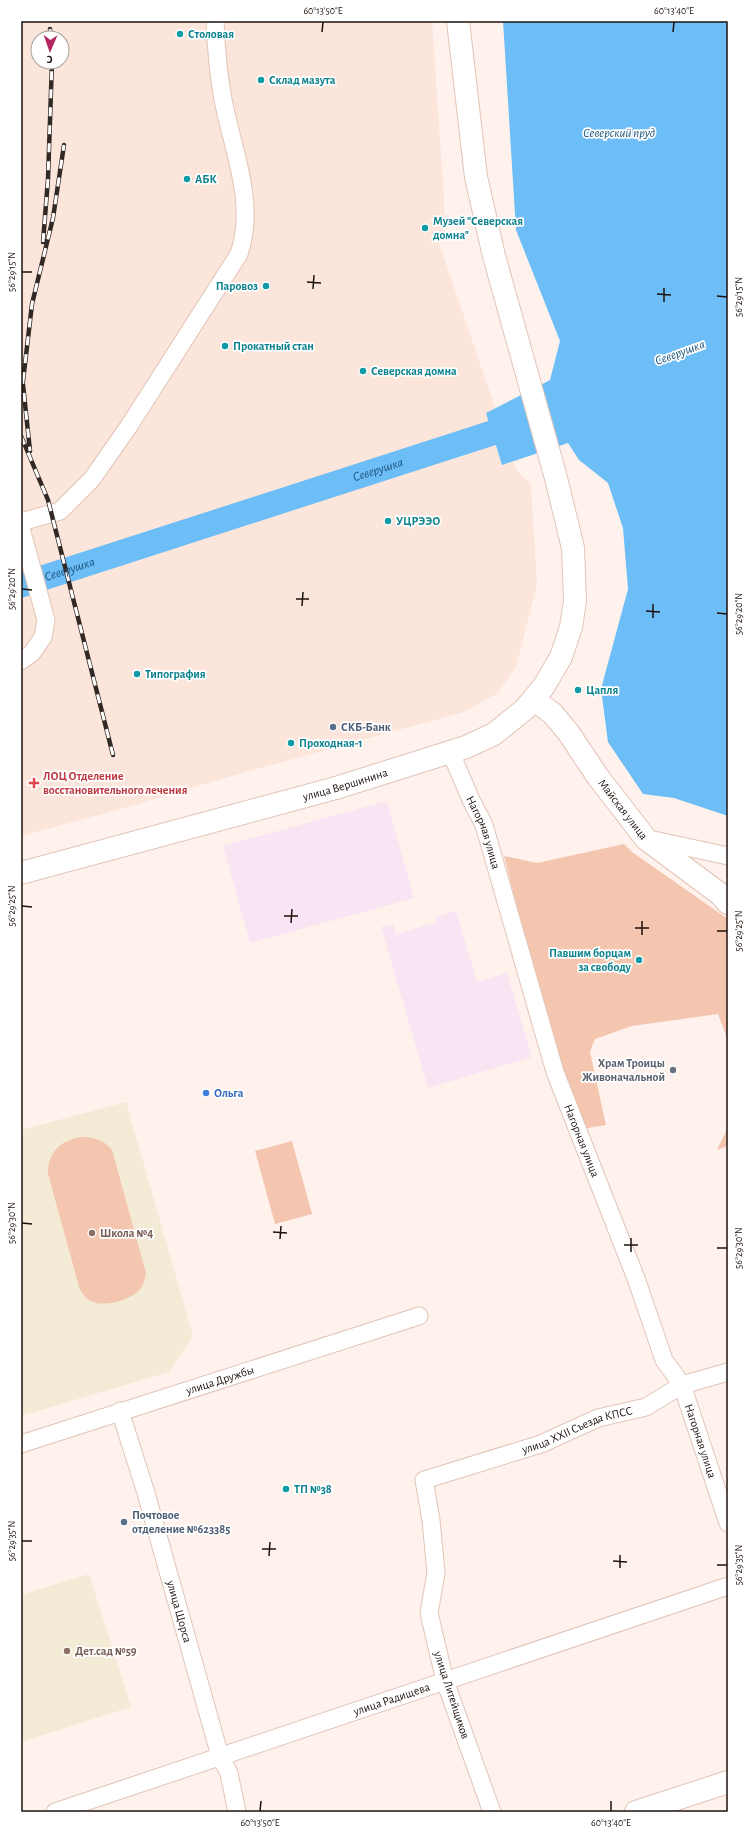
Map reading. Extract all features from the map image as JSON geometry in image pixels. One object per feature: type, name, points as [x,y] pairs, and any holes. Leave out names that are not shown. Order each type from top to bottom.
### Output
[{"type":"main road","name":"улица Вершинина","points":[[21,873],[336,788],[451,753],[478,743],[494,734],[516,717],[534,700],[561,657],[574,614],[576,585],[573,548],[556,478],[494,256],[476,177],[458,21]]},
{"type":"main road","name":"Майская улица","points":[[534,700],[552,713],[560,722],[598,777],[646,839],[720,894],[728,903]]},
{"type":"main road","points":[[636,1812],[728,1782]]},
{"type":"street","points":[[21,522],[60,511],[92,479],[129,426],[239,254],[245,237],[246,216],[244,194],[222,94],[215,21]]},
{"type":"street","points":[[21,528],[46,620],[43,637],[32,653],[21,661]]},
{"type":"street","name":"Нагорная улица","points":[[451,753],[471,800],[484,825],[555,1072],[637,1281],[664,1360],[682,1385],[728,1523]]},
{"type":"street","points":[[646,839],[728,856]]},
{"type":"street","name":"улица Дружбы","points":[[21,1444],[419,1316]]},
{"type":"street","name":"улица XXII Съезда КПСС","points":[[424,1480],[541,1444],[598,1418],[646,1406],[682,1385],[728,1372]]},
{"type":"street","name":"улица Щорса","points":[[120,1411],[146,1493],[220,1756],[230,1773],[237,1812]]},
{"type":"street","name":"улица Литейщиков","points":[[424,1480],[432,1520],[432,1542],[436,1573],[429,1613],[445,1681],[492,1812]]},
{"type":"street","name":"улица Радищева","points":[[55,1812],[728,1586]]},
{"type":"shaded area","points":[[21,21],[432,21],[444,200],[445,237],[438,240],[516,469],[531,485],[537,585],[516,667],[498,693],[464,712],[235,775],[121,809],[21,836]]},
{"type":"shaded area","points":[[387,801],[414,898],[250,943],[223,846]]},
{"type":"shaded area","points":[[624,844],[632,852],[728,919],[728,1041],[718,1014],[632,1026],[595,1039],[590,1052],[606,1125],[582,1129],[528,950],[504,856],[537,863]]},
{"type":"shaded area","points":[[456,911],[477,982],[507,973],[532,1057],[428,1088],[381,927],[393,924],[396,934],[437,922],[436,917]]},
{"type":"shaded area","name":"Школа №4","points":[[126,1102],[193,1336],[169,1372],[21,1416],[21,1130]]},
{"type":"shaded area","points":[[728,1127],[728,1146],[717,1150]]},
{"type":"shaded area","points":[[80,1137],[98,1139],[109,1146],[112,1150],[146,1273],[141,1288],[131,1296],[118,1302],[103,1304],[97,1303],[86,1298],[80,1290],[48,1174],[50,1160],[56,1149],[66,1142]]},
{"type":"shaded area","points":[[292,1141],[312,1214],[275,1224],[255,1151]]},
{"type":"shaded area","name":"Дет.сад №59","points":[[89,1574],[131,1707],[21,1742],[21,1595]]},
{"type":"water","name":"Северский пруд","points":[[503,21],[728,21],[728,816],[674,798],[643,794],[608,742],[601,689],[628,589],[623,528],[608,483],[579,460],[568,443],[502,465],[486,413],[550,380],[560,341],[516,230]]},
{"type":"waterway","name":"Северушка","points":[[21,585],[492,433],[523,419]]},
{"type":"railway","points":[[43,242],[48,179],[52,70]]},
{"type":"railway","points":[[23,381],[32,304],[53,218],[64,145]]},
{"type":"railway","points":[[22,375],[30,451]]},
{"type":"railway","points":[[21,436],[48,500],[113,755]]},
{"type":"place","name":"Столовая","points":[[180,34]]},
{"type":"place","name":"Склад мазута","points":[[261,80]]},
{"type":"place","name":"АБК","points":[[187,179]]},
{"type":"place","name":"Музей \"Северская домна\"","points":[[425,228]]},
{"type":"place","name":"Паровоз","points":[[266,286]]},
{"type":"place","name":"Прокатный стан","points":[[225,346]]},
{"type":"place","name":"Северская домна","points":[[363,371]]},
{"type":"place","name":"УЦРЭЭО","points":[[388,521]]},
{"type":"place","name":"Типография","points":[[137,674]]},
{"type":"place","name":"Цапля","points":[[578,690]]},
{"type":"place","name":"СКБ-Банк","points":[[333,727]]},
{"type":"place","name":"Проходная-1","points":[[291,743]]},
{"type":"place","name":"ЛОЦ Отделение восстановительного лечения","points":[[34,783]]},
{"type":"place","name":"Павшим борцам за свободу","points":[[639,960]]},
{"type":"place","name":"Храм Троицы Живоначальной","points":[[673,1070]]},
{"type":"place","name":"Ольга","points":[[206,1093]]},
{"type":"place","name":"Школа №4","points":[[92,1233]]},
{"type":"place","name":"ТП №38","points":[[286,1489]]},
{"type":"place","name":"Почтовое отделение №623385","points":[[124,1522]]},
{"type":"place","name":"Дет.сад №59","points":[[67,1651]]}]
